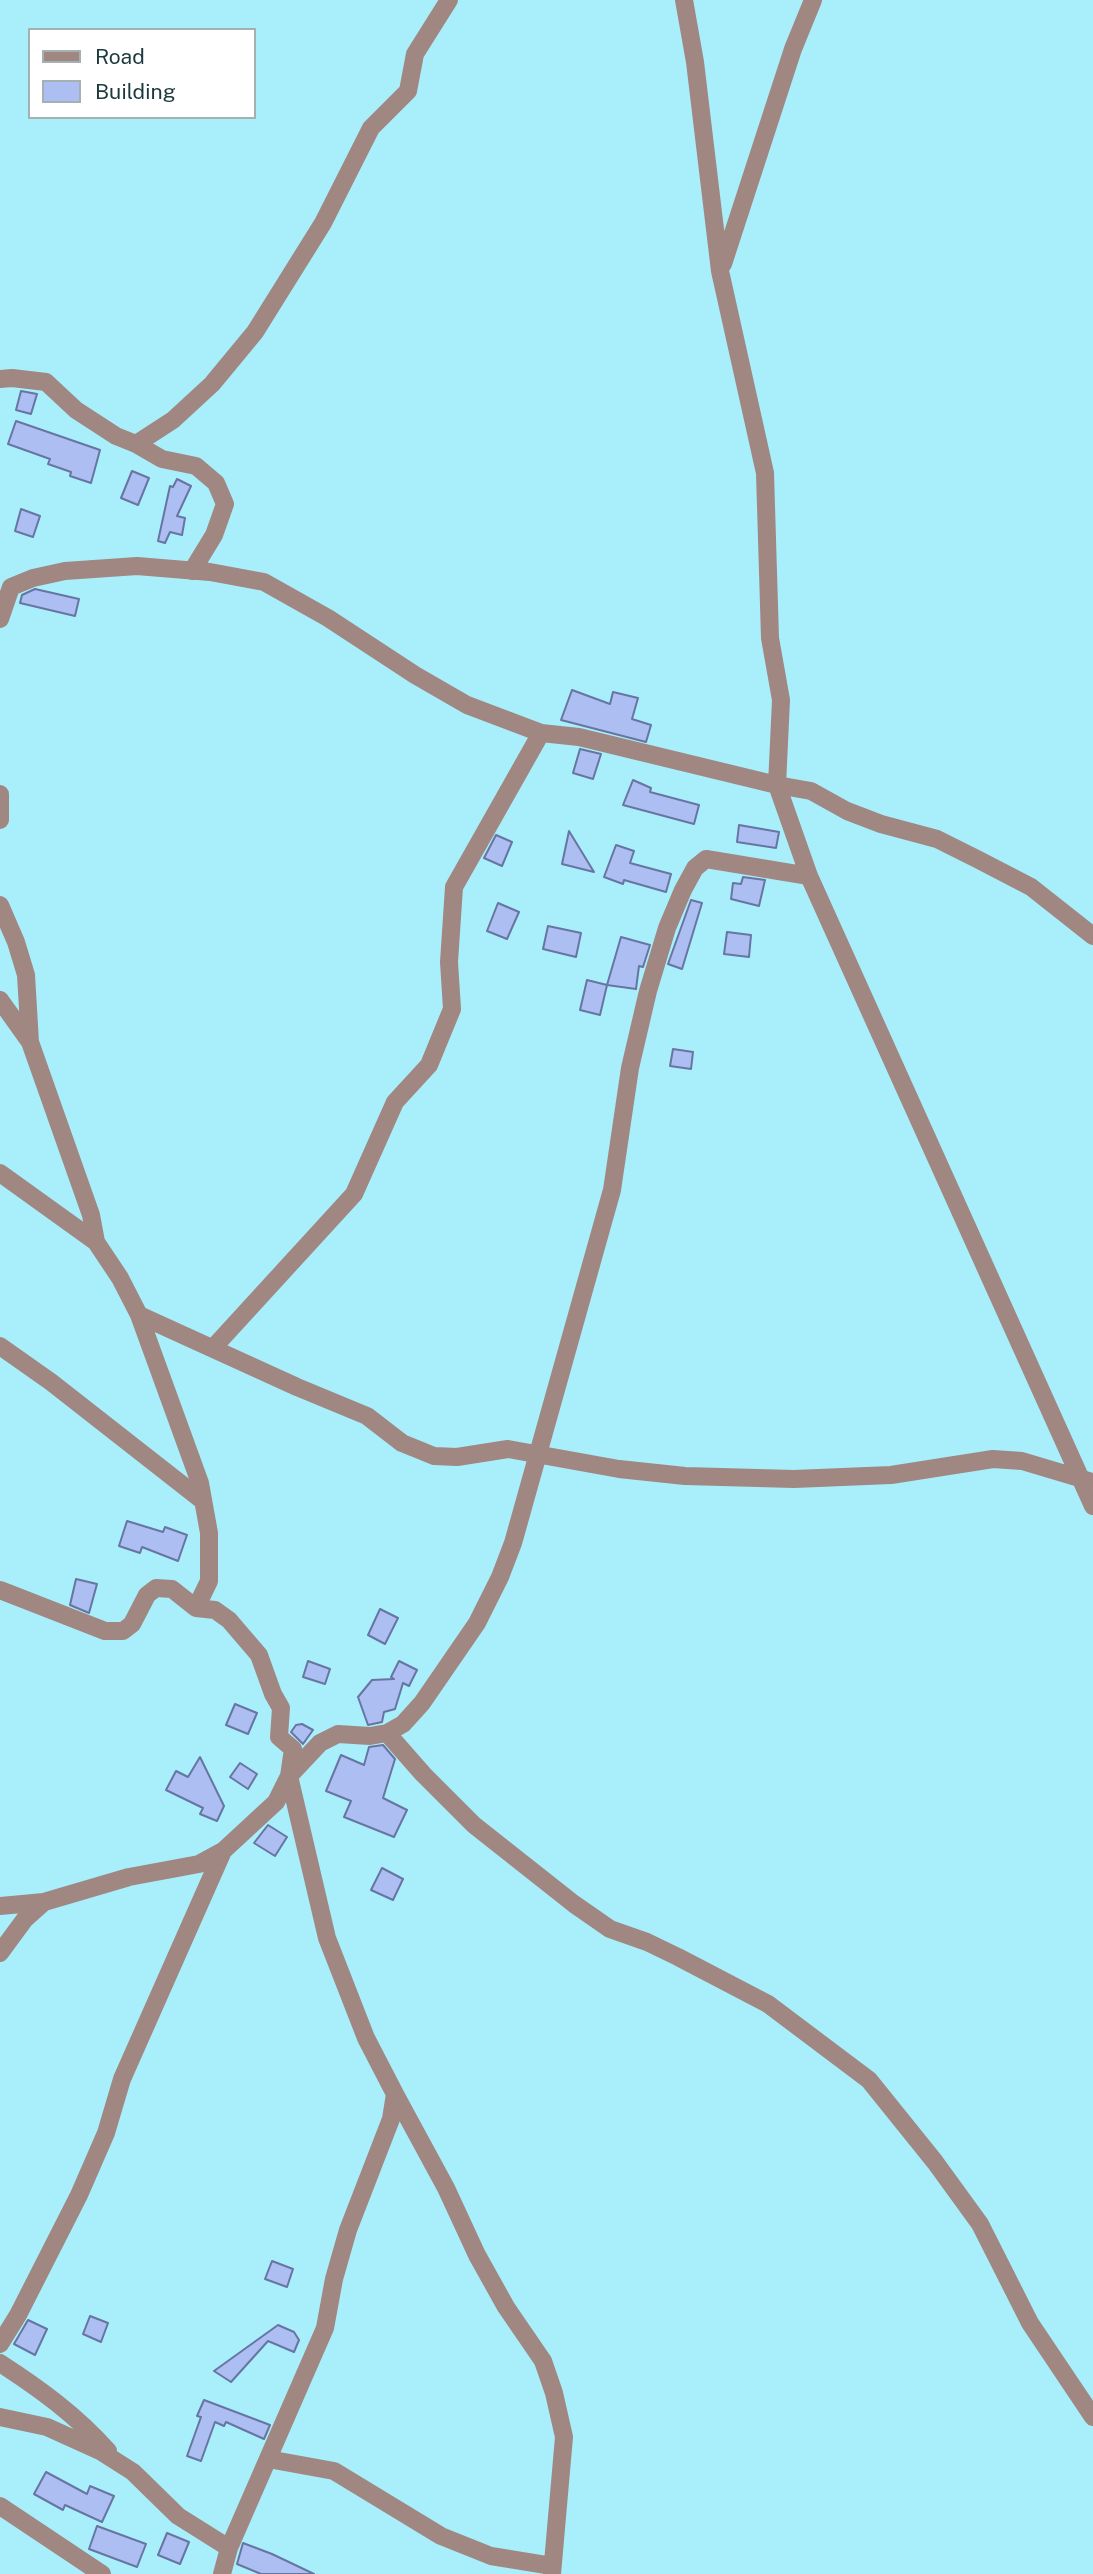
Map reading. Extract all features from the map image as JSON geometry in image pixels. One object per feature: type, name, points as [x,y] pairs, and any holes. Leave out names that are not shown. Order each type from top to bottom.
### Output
[{"type":"street","points":[[136,444],[173,420],[212,384],[255,332],[323,223],[371,128],[408,91],[415,54],[449,0]]},
{"type":"street","points":[[684,0],[695,62],[720,271],[765,473],[770,638],[781,700],[777,785],[809,876],[1088,1480],[1093,1506]]},
{"type":"street","points":[[720,271],[793,50],[814,0]]},
{"type":"street","points":[[0,379],[46,382],[76,410],[116,436],[162,459],[195,466],[216,483],[225,504],[214,535],[192,570]]},
{"type":"street","points":[[0,618],[11,587],[33,578],[65,571],[136,566],[192,570],[264,582],[328,618],[415,675],[467,705],[541,733],[579,737],[811,791],[847,811],[881,824],[937,839],[1031,887],[1093,936]]},
{"type":"street","points":[[213,1348],[354,1194],[395,1102],[429,1065],[452,1009],[449,962],[454,887],[541,733]]},
{"type":"street","points":[[0,794],[0,820]]},
{"type":"street","points":[[0,1906],[44,1902],[129,1877],[199,1864],[223,1851],[276,1802],[289,1776],[328,1737],[338,1734],[370,1736],[387,1732],[402,1724],[422,1703],[477,1623],[513,1543],[612,1190],[630,1068],[648,991],[667,928],[683,890],[695,868],[706,859],[809,876]]},
{"type":"street","points":[[0,905],[16,942],[26,975],[30,1042],[91,1215],[96,1242]]},
{"type":"street","points":[[0,1000],[30,1042]]},
{"type":"street","points":[[0,1173],[96,1242],[139,1315],[200,1483],[209,1533],[209,1581],[196,1608]]},
{"type":"street","points":[[139,1315],[367,1416],[402,1443],[434,1456],[457,1457],[508,1449],[562,1461],[672,1475],[794,1479],[891,1475],[993,1459],[1022,1461],[1088,1480]]},
{"type":"street","points":[[0,1346],[51,1382],[203,1501]]},
{"type":"street","points":[[0,1590],[104,1631],[123,1631],[132,1624],[147,1595],[156,1588],[172,1588],[196,1608],[215,1610],[229,1620],[259,1655],[281,1708],[279,1737],[293,1749],[289,1776],[327,1938],[366,2038],[446,2188],[477,2255],[506,2307],[543,2361],[547,2372],[564,2437],[552,2570],[491,2556],[441,2536],[334,2472],[268,2459]]},
{"type":"street","points":[[387,1732],[423,1774],[474,1825],[574,1904],[610,1929],[647,1942],[768,2004],[869,2080],[935,2162],[980,2224],[1030,2323],[1093,2417]]},
{"type":"street","points":[[0,2344],[18,2315],[79,2195],[106,2133],[122,2080],[223,1851]]},
{"type":"street","points":[[0,1953],[25,1919],[44,1902]]},
{"type":"street","points":[[222,2574],[229,2548],[325,2328],[334,2279],[345,2242],[391,2119],[395,2094]]},
{"type":"street","points":[[0,2363],[44,2390],[87,2427],[120,2464]]},
{"type":"street","points":[[0,2417],[47,2427],[100,2451],[133,2472],[178,2516],[229,2548]]},
{"type":"street","points":[[4,2511],[102,2574]]},
{"type":"building","points":[[21,391],[37,394],[31,414],[16,410]]},
{"type":"building","points":[[16,421],[100,450],[91,483],[48,464],[50,459],[8,444]]},
{"type":"building","points":[[132,471],[149,478],[138,505],[121,498]]},
{"type":"building","points":[[177,479],[191,486],[177,516],[185,518],[182,535],[170,532],[165,543],[158,541],[170,486],[173,487]]},
{"type":"building","points":[[21,509],[40,516],[33,537],[15,531]]},
{"type":"building","points":[[35,589],[79,599],[75,616],[20,603],[22,595]]},
{"type":"building","points":[[572,690],[610,704],[613,692],[638,698],[632,719],[651,725],[646,742],[561,720]]},
{"type":"building","points":[[580,749],[601,754],[593,779],[573,773]]},
{"type":"building","points":[[633,780],[651,788],[650,792],[699,805],[694,824],[623,805]]},
{"type":"building","points":[[739,825],[779,832],[776,848],[737,842]]},
{"type":"building","points":[[569,831],[594,872],[562,864]]},
{"type":"building","points":[[496,835],[512,842],[502,866],[484,858]]},
{"type":"building","points":[[616,845],[634,851],[630,863],[671,874],[666,892],[624,880],[623,884],[604,877]]},
{"type":"building","points":[[743,877],[765,880],[759,906],[731,899],[733,883],[741,884]]},
{"type":"building","points":[[691,900],[702,903],[682,969],[668,964]]},
{"type":"building","points":[[498,903],[519,912],[507,939],[487,931]]},
{"type":"building","points":[[548,926],[581,933],[576,957],[543,949]]},
{"type":"building","points":[[727,932],[751,935],[749,957],[724,954]]},
{"type":"building","points":[[621,937],[650,945],[643,967],[639,966],[636,989],[607,985]]},
{"type":"building","points":[[587,980],[607,985],[600,1015],[580,1010]]},
{"type":"building","points":[[673,1049],[693,1052],[691,1069],[670,1066]]},
{"type":"building","points":[[127,1521],[163,1532],[165,1527],[187,1535],[178,1561],[142,1547],[140,1553],[119,1546]]},
{"type":"building","points":[[76,1579],[97,1584],[89,1613],[70,1605]]},
{"type":"building","points":[[380,1609],[398,1618],[385,1644],[368,1635]]},
{"type":"building","points":[[308,1661],[330,1669],[325,1684],[303,1677]]},
{"type":"building","points":[[399,1661],[417,1670],[409,1686],[403,1683],[395,1709],[384,1712],[382,1722],[368,1725],[358,1697],[372,1680],[394,1679],[391,1677]]},
{"type":"building","points":[[235,1704],[257,1713],[248,1734],[226,1725]]},
{"type":"building","points":[[302,1724],[313,1730],[303,1744],[291,1732],[296,1725]]},
{"type":"building","points":[[383,1745],[395,1759],[383,1798],[407,1810],[394,1837],[344,1817],[351,1801],[326,1791],[341,1755],[364,1765],[369,1747]]},
{"type":"building","points":[[200,1757],[224,1806],[217,1821],[200,1814],[203,1808],[166,1790],[176,1771],[188,1777]]},
{"type":"building","points":[[240,1763],[257,1774],[248,1789],[230,1777]]},
{"type":"building","points":[[268,1825],[287,1837],[275,1856],[254,1843]]},
{"type":"building","points":[[382,1868],[403,1879],[393,1900],[371,1890]]},
{"type":"building","points":[[272,2261],[293,2269],[287,2287],[265,2279]]},
{"type":"building","points":[[90,2316],[108,2323],[101,2342],[83,2334]]},
{"type":"building","points":[[28,2320],[47,2329],[35,2355],[14,2344]]},
{"type":"building","points":[[278,2325],[294,2332],[299,2340],[294,2352],[268,2341],[231,2382],[214,2371]]},
{"type":"building","points":[[204,2400],[270,2425],[264,2439],[226,2422],[224,2426],[215,2422],[201,2461],[187,2456]]},
{"type":"building","points":[[46,2472],[87,2494],[90,2486],[114,2496],[102,2522],[65,2505],[63,2510],[34,2494]]},
{"type":"building","points":[[97,2526],[146,2544],[137,2567],[89,2549]]},
{"type":"building","points":[[167,2533],[189,2542],[180,2564],[158,2555]]},
{"type":"building","points":[[243,2543],[314,2574],[261,2574],[237,2564]]}]
